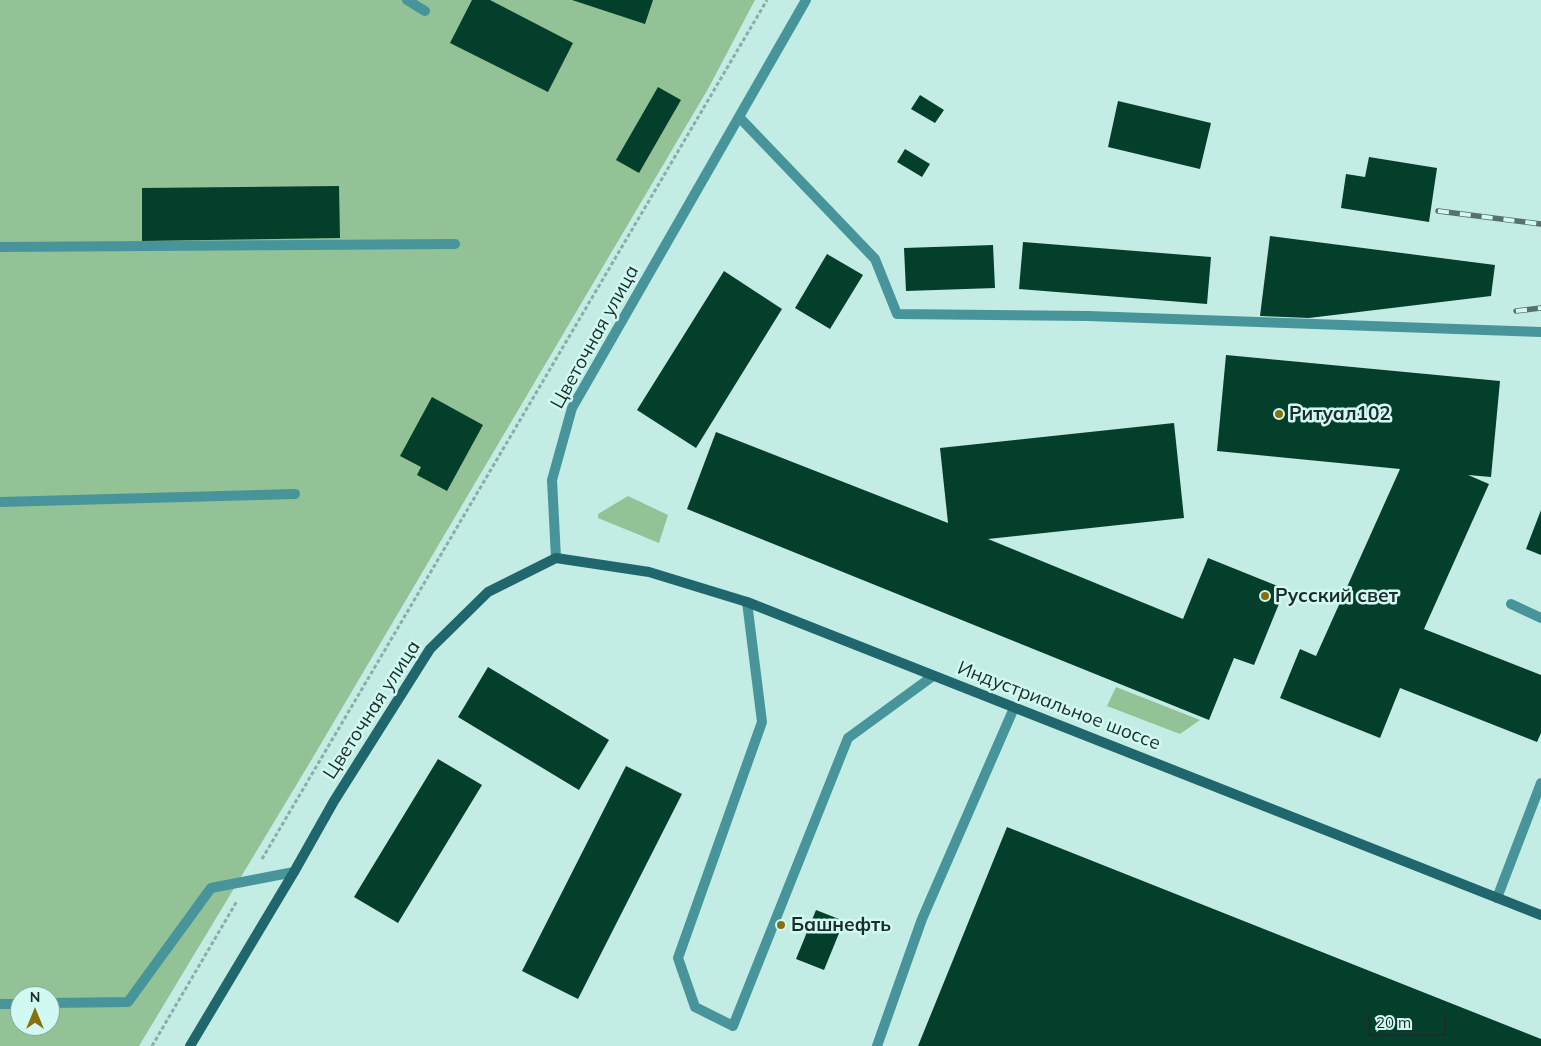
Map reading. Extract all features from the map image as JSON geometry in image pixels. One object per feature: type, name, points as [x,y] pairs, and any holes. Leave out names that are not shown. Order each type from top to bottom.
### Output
[{"type":"street","points":[[407,0],[424,11]]},
{"type":"street","name":"Цветочная улица","points":[[190,1046],[334,801],[430,649],[488,592],[556,558],[552,480],[572,408],[806,0]]},
{"type":"street","points":[[739,117],[875,259],[897,314],[1088,316],[1541,332]]},
{"type":"street","points":[[0,247],[455,244]]},
{"type":"street","points":[[0,502],[296,494]]},
{"type":"street","name":"Индустриальное шоссе","points":[[556,558],[649,572],[747,602],[1541,915]]},
{"type":"street","points":[[747,602],[762,722],[678,958],[696,1007],[733,1026],[848,738],[933,676]]},
{"type":"street","points":[[1511,604],[1541,618]]},
{"type":"street","points":[[877,1046],[922,919],[1014,708]]},
{"type":"street","points":[[1497,898],[1541,783]]},
{"type":"street","points":[[60,1003],[128,1002],[211,888],[294,872]]},
{"type":"path","points":[[152,1046],[767,0]]},
{"type":"green space","points":[[0,0],[755,0],[708,89],[306,769],[139,1046],[0,1046]]},
{"type":"green space","points":[[628,496],[668,515],[659,543],[598,518],[598,514]]},
{"type":"green space","points":[[1116,687],[1200,720],[1180,734],[1107,706]]},
{"type":"building","points":[[472,0],[490,0],[573,43],[548,92],[450,43]]},
{"type":"building","points":[[572,0],[653,0],[645,24]]},
{"type":"building","points":[[658,87],[681,100],[639,173],[616,160]]},
{"type":"building","points":[[920,95],[944,110],[935,123],[911,109]]},
{"type":"building","points":[[1118,101],[1211,123],[1200,169],[1108,147]]},
{"type":"building","points":[[905,149],[930,164],[922,177],[897,162]]},
{"type":"building","points":[[1369,157],[1437,168],[1429,222],[1341,208],[1346,174],[1365,177]]},
{"type":"building","points":[[339,186],[340,238],[142,241],[142,188]]},
{"type":"building","points":[[1270,236],[1495,265],[1491,296],[1309,318],[1260,316]]},
{"type":"building","points":[[1023,242],[1211,257],[1207,304],[1019,289]]},
{"type":"building","points":[[993,245],[995,288],[906,291],[904,248]]},
{"type":"building","points":[[827,254],[863,275],[830,329],[795,308]]},
{"type":"building","points":[[724,271],[782,309],[696,448],[637,410]]},
{"type":"building","points":[[1226,355],[1500,381],[1491,477],[1468,475],[1489,484],[1424,629],[1541,675],[1541,733],[1537,742],[1400,688],[1380,738],[1280,698],[1300,649],[1316,656],[1400,469],[1217,451]]},
{"type":"building","points":[[432,397],[483,425],[447,491],[417,475],[421,467],[400,456]]},
{"type":"building","points":[[1174,423],[1184,518],[988,539],[1183,619],[1208,558],[1285,589],[1254,665],[1234,658],[1209,720],[687,509],[716,432],[948,523],[940,448]]},
{"type":"building","points":[[1541,510],[1541,555],[1526,549]]},
{"type":"building","points":[[488,667],[609,740],[579,790],[458,717]]},
{"type":"building","points":[[438,759],[482,785],[398,923],[354,897]]},
{"type":"building","points":[[626,766],[682,794],[578,999],[522,971]]},
{"type":"building","points":[[1007,827],[1541,1039],[1541,1046],[918,1046]]},
{"type":"building","points":[[816,910],[844,921],[824,970],[796,959]]},
{"type":"railway","points":[[1438,211],[1541,224]]},
{"type":"railway","points":[[1516,311],[1541,308]]},
{"type":"place","name":"Ритуал102","points":[[1279,414]]},
{"type":"place","name":"Русский свет","points":[[1265,596]]},
{"type":"place","name":"Башнефть","points":[[781,925]]}]
